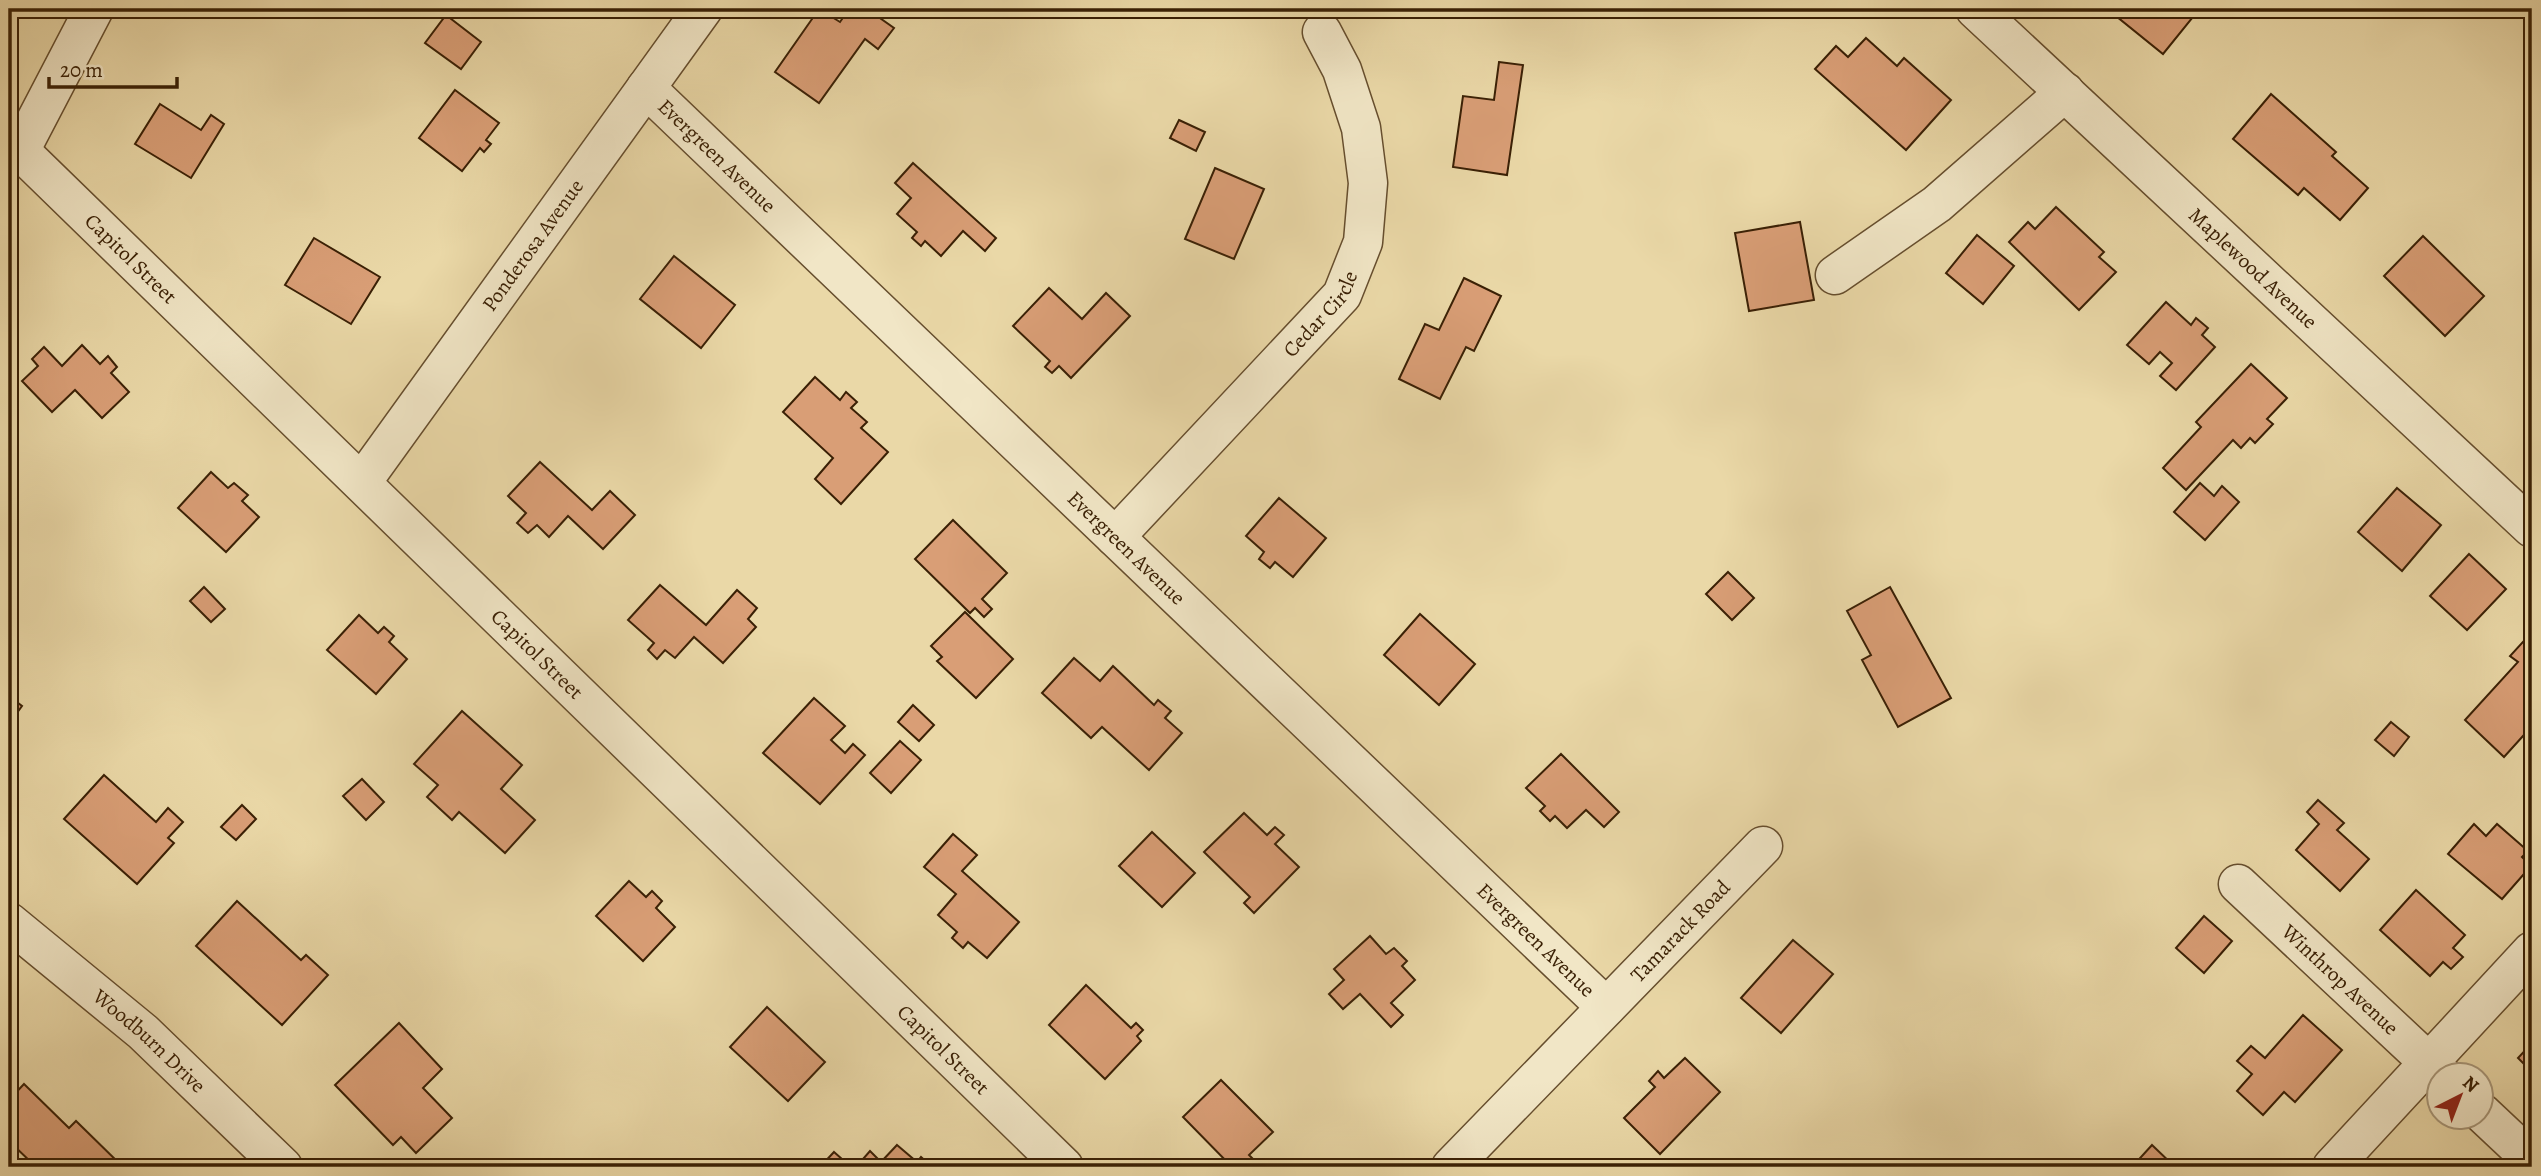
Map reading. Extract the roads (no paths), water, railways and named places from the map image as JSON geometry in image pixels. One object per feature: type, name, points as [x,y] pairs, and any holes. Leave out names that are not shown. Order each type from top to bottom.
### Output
[{"type":"street","points":[[15,145],[94,9]]},
{"type":"street","name":"Ponderosa Avenue","points":[[362,482],[704,9]]},
{"type":"street","name":"Maplewood Avenue","points":[[1975,9],[2532,528]]},
{"type":"street","name":"Cedar Circle","points":[[1115,537],[1342,295],[1363,242],[1368,183],[1361,128],[1342,70],[1322,32]]},
{"type":"street","name":"Evergreen Avenue","points":[[646,88],[1606,1007]]},
{"type":"street","points":[[1835,275],[1937,204],[2065,92]]},
{"type":"street","name":"Capitol Street","points":[[15,145],[1064,1167]]},
{"type":"street","name":"Tamarack Road","points":[[1451,1167],[1763,846]]},
{"type":"street","name":"Winthrop Avenue","points":[[2238,884],[2426,1061]]},
{"type":"street","name":"Woodburn Drive","points":[[9,922],[143,1032],[283,1167]]},
{"type":"street","points":[[2442,1060],[2532,951]]},
{"type":"street","points":[[2332,1167],[2426,1078]]},
{"type":"street","points":[[2496,1126],[2532,1160]]}]
